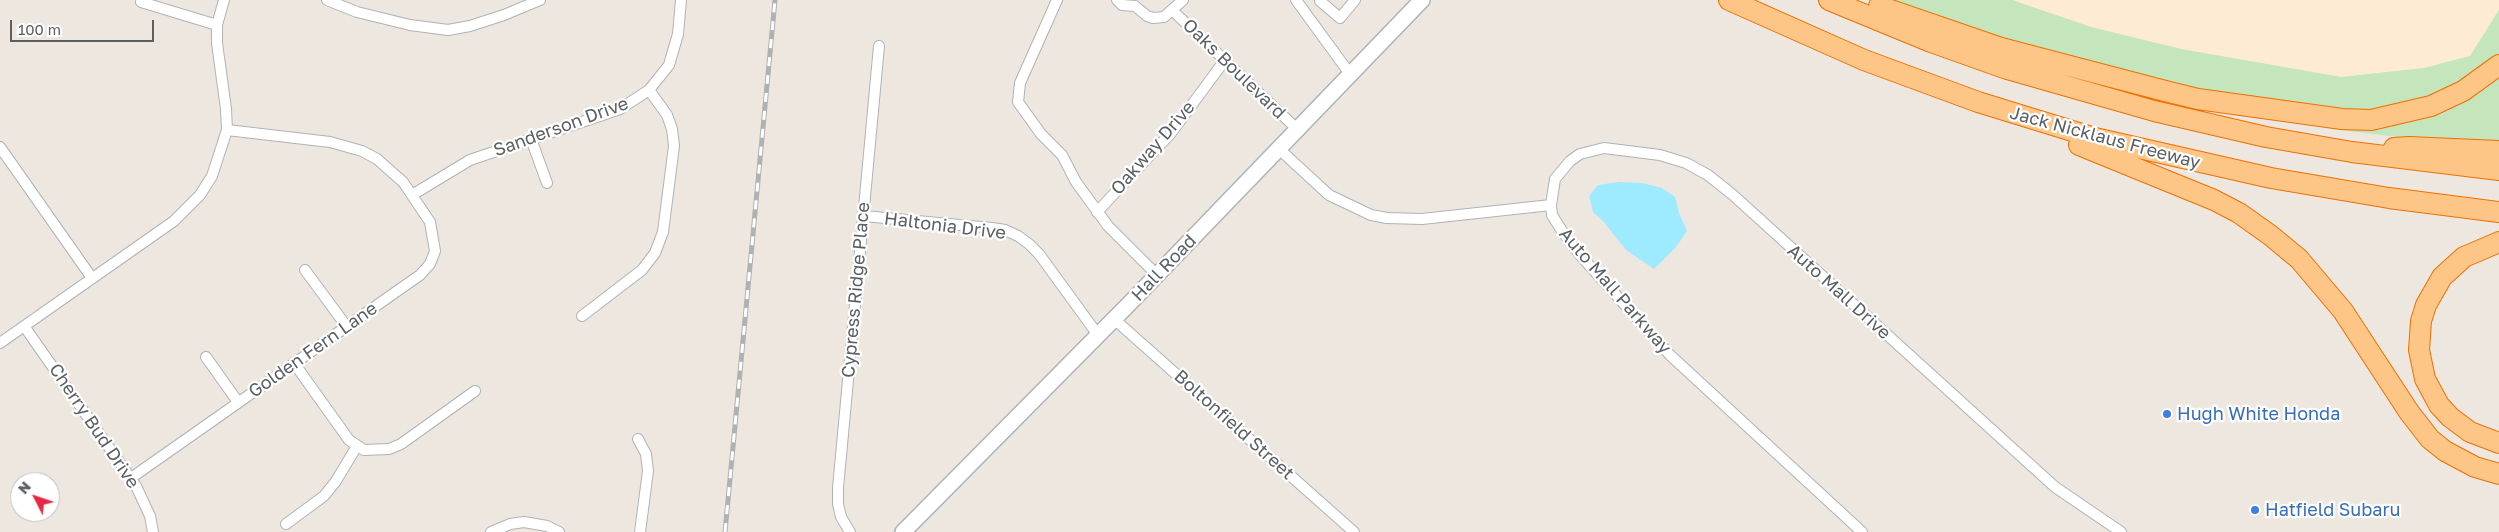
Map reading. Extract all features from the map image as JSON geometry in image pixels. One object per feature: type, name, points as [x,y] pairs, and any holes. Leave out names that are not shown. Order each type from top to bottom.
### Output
[{"type":"highway","name":"Jack Nicklaus Freeway","points":[[1729,0],[1864,60],[1982,104],[2095,138],[2244,173],[2389,198],[2499,212]]},
{"type":"highway","points":[[1834,2],[1874,4],[2001,48],[2193,98],[2342,119],[2371,120],[2432,106],[2463,91],[2499,65]]},
{"type":"highway","points":[[1834,2],[1999,66],[2086,93],[2237,131],[2352,152],[2499,170]]},
{"type":"highway","points":[[1982,104],[2214,200],[2239,213],[2299,259],[2324,288],[2343,311],[2409,412],[2430,439],[2445,451],[2475,468],[2499,474]]},
{"type":"highway","points":[[2352,152],[2409,147],[2499,151]]},
{"type":"highway","points":[[2499,242],[2464,257],[2442,277],[2433,290],[2423,313],[2419,350],[2425,379],[2439,405],[2450,417],[2470,432],[2499,443]]},
{"type":"main road","name":"Hall Road","points":[[903,532],[1157,275],[1422,0]]},
{"type":"street","points":[[0,343],[174,221],[200,195],[212,176],[227,130],[217,25],[224,0]]},
{"type":"street","points":[[327,0],[357,12],[410,25],[448,30],[487,21],[540,0]]},
{"type":"street","name":"Sanderson Drive","points":[[412,195],[470,160],[620,109],[648,90],[669,65],[678,34],[681,0]]},
{"type":"street","points":[[1057,0],[1020,83],[1018,102],[1041,134],[1062,155],[1076,182],[1108,226],[1157,275]]},
{"type":"street","name":"Oaks Boulevard","points":[[1117,0],[1122,5],[1134,6],[1147,16],[1153,18],[1164,17],[1173,12],[1297,129]]},
{"type":"street","points":[[1173,12],[1183,0]]},
{"type":"street","points":[[1296,0],[1350,74]]},
{"type":"street","points":[[1305,12],[1320,0],[1340,18],[1355,0]]},
{"type":"street","points":[[141,2],[217,25]]},
{"type":"street","name":"Cypress Ridge Place","points":[[850,532],[841,517],[838,504],[838,488],[879,46]]},
{"type":"street","name":"Oakway Drive","points":[[1097,212],[1171,133],[1225,60]]},
{"type":"street","points":[[582,316],[642,270],[655,253],[664,232],[674,146],[672,129],[667,115],[648,90]]},
{"type":"street","name":"Golden Fern Lane","points":[[131,478],[420,275],[430,264],[435,251],[431,225],[412,195],[390,169],[377,159],[354,148],[330,142],[227,130]]},
{"type":"street","points":[[531,139],[547,183]]},
{"type":"street","points":[[0,146],[92,278]]},
{"type":"street","points":[[1278,148],[1329,195],[1371,215],[1387,218],[1422,219],[1551,205]]},
{"type":"street","name":"Auto Mall Drive","points":[[1551,205],[1552,189],[1561,170],[1580,154],[1595,149],[1660,155],[1686,163],[1708,175],[1733,195],[2055,487],[2121,532]]},
{"type":"street","name":"Auto Mall Parkway","points":[[1551,205],[1552,215],[1562,232],[1580,255],[1670,355],[1862,532]]},
{"type":"street","name":"Haltonia Drive","points":[[864,216],[992,228],[1005,230],[1018,236],[1030,244],[1039,254],[1098,335]]},
{"type":"street","points":[[305,270],[346,327]]},
{"type":"street","name":"Boltonfield Street","points":[[1114,319],[1354,532]]},
{"type":"street","name":"Cherry Bud Drive","points":[[24,326],[131,478],[150,516],[153,532]]},
{"type":"street","points":[[206,357],[238,402]]},
{"type":"street","points":[[294,363],[341,430],[357,446],[375,450],[389,449],[401,444],[475,391]]},
{"type":"street","points":[[638,439],[646,454],[648,471],[640,532]]},
{"type":"street","points":[[286,524],[324,496],[336,481],[357,446]]},
{"type":"street","points":[[491,532],[510,524],[524,522],[547,526],[559,532]]},
{"type":"shaded area","points":[[2012,0],[2499,0],[2499,10],[2470,56],[2424,68],[2341,77],[2181,49],[2091,27]]},
{"type":"green space","points":[[1886,0],[2012,0],[2091,27],[2181,49],[2341,77],[2424,68],[2470,56],[2499,10],[2499,58],[2494,63],[2423,102],[2351,114],[2223,97],[1961,30]]},
{"type":"green space","points":[[2499,72],[2499,144],[2415,139],[2331,129],[2359,124]]},
{"type":"water","points":[[1619,182],[1642,183],[1662,188],[1675,197],[1679,213],[1687,231],[1676,247],[1654,269],[1626,250],[1603,221],[1593,212],[1589,196],[1598,185]]},
{"type":"railway","points":[[725,532],[775,0]]},
{"type":"place","name":"Hugh White Honda","points":[[2167,414]]},
{"type":"place","name":"Hatfield Subaru","points":[[2255,510]]}]
